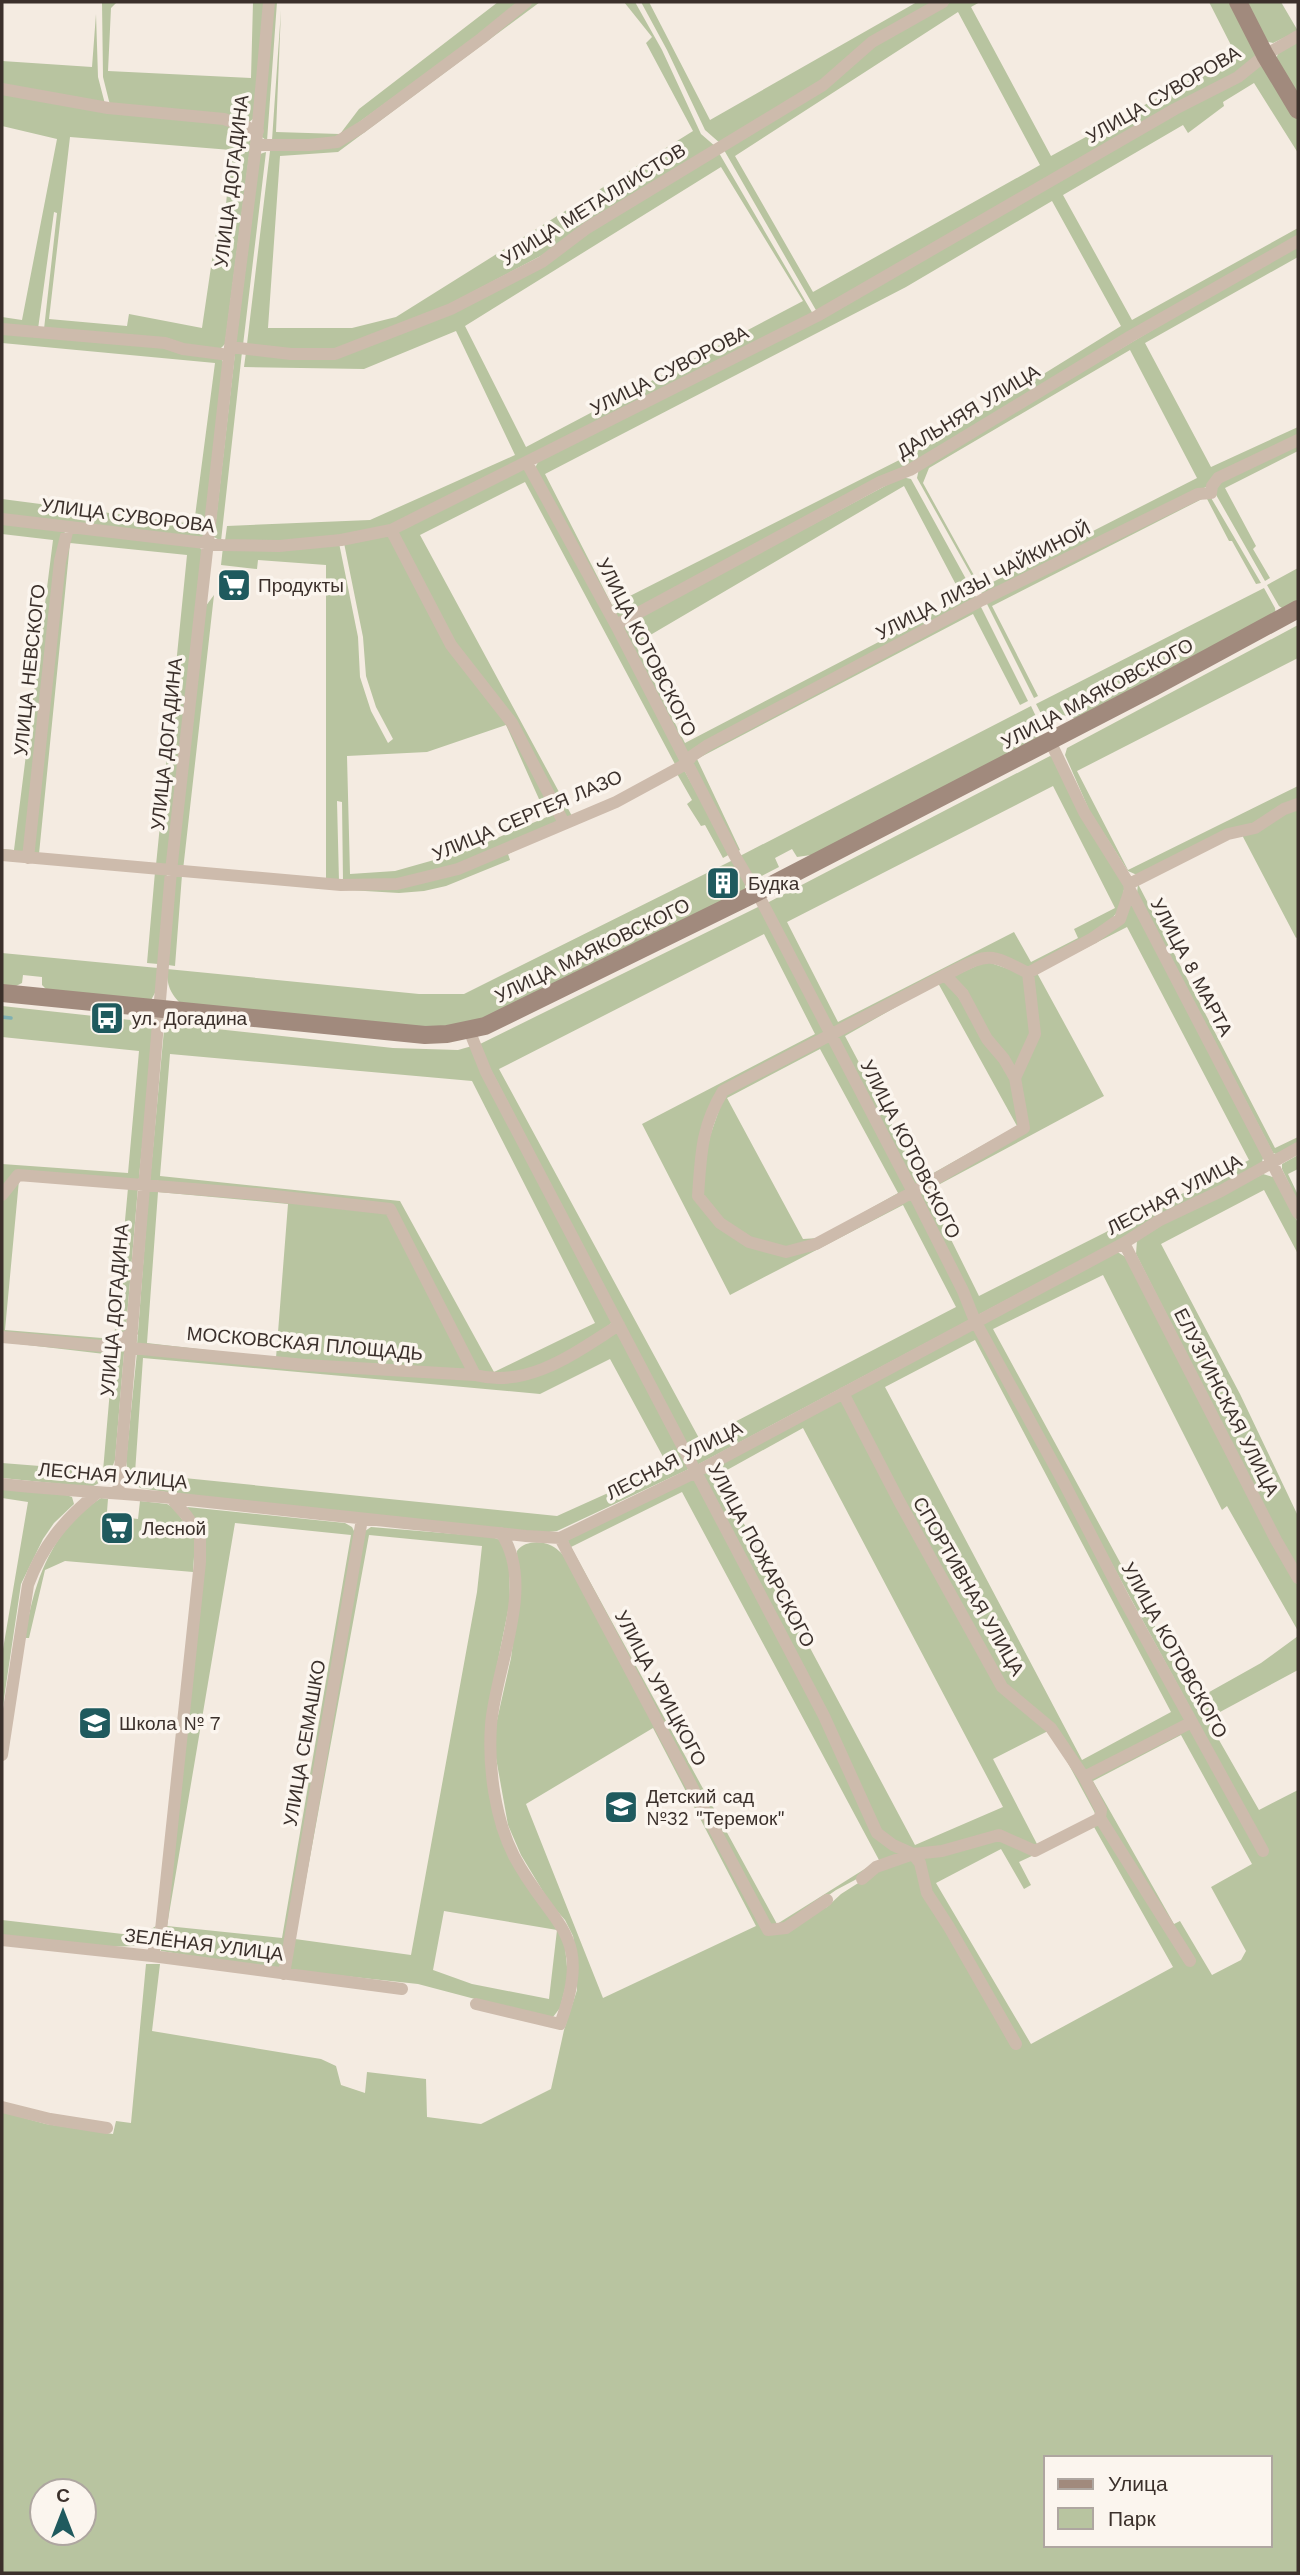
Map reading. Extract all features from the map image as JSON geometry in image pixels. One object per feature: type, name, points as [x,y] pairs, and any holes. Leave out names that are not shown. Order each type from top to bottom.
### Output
[{"type":"main road","points":[[1238,2],[1265,55],[1298,110]]},
{"type":"main road","name":"УЛИЦА МАЯКОВСКОГО","points":[[2,993],[425,1035],[469,1030],[502,1018],[756,893],[1051,741],[1298,609]]},
{"type":"street","name":"УЛИЦА ДОГАДИНА","points":[[118,1493],[172,871],[230,351],[258,131],[269,2]]},
{"type":"street","points":[[256,145],[337,142],[362,127],[526,2]]},
{"type":"street","name":"УЛИЦА МЕТАЛЛИСТОВ","points":[[2,329],[165,344],[183,349],[335,354],[451,309],[542,262],[587,229],[823,85],[872,43],[943,2]]},
{"type":"street","name":"УЛИЦА СУВОРОВА","points":[[2,519],[209,544],[279,546],[341,540],[391,530],[817,316],[1175,109],[1238,77],[1265,55],[1298,36]]},
{"type":"street","points":[[2,89],[108,108],[224,119],[258,131]]},
{"type":"street","name":"ДАЛЬНЯЯ УЛИЦА","points":[[616,625],[880,482],[910,470],[1131,336],[1298,241]]},
{"type":"street","name":"УЛИЦА ЛИЗЫ ЧАЙКИНОЙ","points":[[686,764],[692,756],[708,745],[982,600],[1198,494],[1211,493],[1218,478],[1298,440]]},
{"type":"street","name":"УЛИЦА КОТОВСКОГО","points":[[527,463],[616,625],[686,764],[913,1192],[975,1321],[1263,1851]]},
{"type":"street","name":"УЛИЦА НЕВСКОГО","points":[[28,858],[60,561],[68,528]]},
{"type":"street","points":[[391,530],[451,645],[512,723],[564,823]]},
{"type":"street","name":"УЛИЦА 8 МАРТА","points":[[1051,741],[1084,812],[1130,887],[1298,1213]]},
{"type":"street","name":"УЛИЦА СЕРГЕЯ ЛАЗО","points":[[2,855],[318,884],[397,884],[458,869],[616,802],[686,764]]},
{"type":"street","points":[[1028,973],[1093,938],[1120,919],[1130,887],[1228,834],[1255,828],[1284,809],[1298,804]]},
{"type":"street","points":[[945,975],[963,994],[987,1039],[1004,1059],[1014,1078],[1024,1128],[816,1244],[786,1252],[749,1242],[720,1223],[698,1196],[701,1152],[709,1114],[723,1091],[945,975],[982,957],[999,958],[1028,973]]},
{"type":"street","points":[[1014,1078],[1035,1034],[1028,973]]},
{"type":"street","name":"УЛИЦА ПОЖАРСКОГО","points":[[469,1030],[486,1072],[824,1716],[877,1833],[912,1854]]},
{"type":"street","name":"ЛЕСНАЯ УЛИЦА","points":[[2,1484],[96,1494],[118,1493],[171,1498],[560,1538],[696,1472],[1298,1148]]},
{"type":"street","points":[[2,1195],[18,1175],[144,1184],[390,1209],[475,1375]]},
{"type":"street","name":"ЕЛУЗГИНСКАЯ УЛИЦА","points":[[1124,1242],[1298,1578]]},
{"type":"street","name":"МОСКОВСКАЯ ПЛОЩАДЬ","points":[[131,1348],[305,1366],[475,1375],[490,1379],[519,1378],[568,1357],[619,1325]]},
{"type":"street","points":[[2,1337],[102,1346],[116,1343],[132,1333]]},
{"type":"street","name":"СПОРТИВНАЯ УЛИЦА","points":[[844,1393],[899,1501],[1002,1687],[1051,1728],[1084,1777],[1101,1810],[1100,1818],[1190,1961]]},
{"type":"street","points":[[2,1755],[28,1586],[39,1560],[56,1533],[73,1513],[96,1494]]},
{"type":"street","points":[[152,1956],[161,1930],[200,1562],[200,1535],[187,1515],[171,1498]]},
{"type":"street","name":"УЛИЦА СЕМАШКО","points":[[284,1974],[362,1519]]},
{"type":"street","points":[[476,2004],[560,2024],[573,1986],[573,1957],[569,1940],[562,1924],[549,1909],[513,1853],[501,1821],[495,1787],[491,1724],[507,1654],[514,1601],[511,1548],[500,1533]]},
{"type":"street","points":[[511,1548],[526,1536]]},
{"type":"street","name":"УЛИЦА УРИЦКОГО","points":[[560,1538],[768,1930],[786,1928],[827,1900]]},
{"type":"street","points":[[1084,1777],[1192,1722]]},
{"type":"street","points":[[862,1879],[876,1867],[912,1854],[942,1851],[999,1835],[1035,1851],[1100,1818]]},
{"type":"street","points":[[912,1854],[920,1863],[927,1893],[1016,2044]]},
{"type":"street","name":"ЗЕЛЁНАЯ УЛИЦА","points":[[2,1940],[152,1956],[402,1989]]},
{"type":"street","points":[[2,2106],[50,2119],[107,2128]]},
{"type":"green space","points":[[102,2],[117,2],[111,8],[108,71],[251,78],[253,2],[265,2],[254,118],[248,123],[110,105],[103,77]]},
{"type":"green space","points":[[272,2],[277,2],[267,141],[262,137]]},
{"type":"green space","points":[[498,2],[520,2],[336,139],[272,140],[281,10],[276,132],[340,134],[359,109]]},
{"type":"green space","points":[[526,2],[540,2],[338,152],[280,156],[268,328],[352,328],[396,317],[693,131],[646,43],[652,37],[624,2],[635,2],[662,50],[701,134],[716,147],[540,260],[449,307],[336,349],[292,350],[247,344],[270,151],[337,146]]},
{"type":"green space","points":[[641,2],[649,2],[710,120],[917,2],[935,2],[819,83],[721,144],[705,130]]},
{"type":"green space","points":[[951,2],[980,2],[971,7],[1051,156],[1236,55],[1209,2],[1231,2],[1259,56],[1235,75],[817,312],[724,150],[873,45]],"holes":[[[958,12],[1040,165],[813,292],[735,156]]]},
{"type":"green space","points":[[1244,2],[1281,2],[1298,31],[1273,43],[1264,41]]},
{"type":"green space","points":[[96,14],[98,77],[105,104],[2,86],[2,61],[92,67]]},
{"type":"green space","points":[[1298,40],[1298,99],[1275,60],[1279,52]]},
{"type":"green space","points":[[1263,63],[1298,121],[1298,153],[1254,83],[1223,102],[1224,106],[1188,133],[1183,125],[1063,195],[1132,320],[1298,228],[1298,237],[906,468],[616,620],[534,470],[538,462],[818,320]],"holes":[[[1052,201],[1121,326],[929,445],[612,605],[545,474],[906,287]]]},
{"type":"green space","points":[[2,92],[224,121],[246,133],[251,141],[225,344],[220,349],[44,329],[57,213],[54,212],[38,329],[2,326],[2,317],[22,320],[57,139],[2,126]],"holes":[[[70,137],[231,150],[224,226],[217,226],[202,328],[129,314],[127,326],[49,319]]]},
{"type":"green space","points":[[266,152],[243,345],[236,342],[260,154]]},
{"type":"green space","points":[[719,153],[813,314],[389,526],[307,539],[225,541],[227,526],[370,520],[515,455],[456,331],[364,369],[244,367],[246,352],[290,357],[374,344],[588,231]],"holes":[[[721,167],[803,301],[526,447],[465,326]]]},
{"type":"green space","points":[[1298,244],[1298,257],[1145,343],[1211,467],[1298,427],[1298,436],[1204,488],[983,596],[917,478],[919,468]],"holes":[[[1130,350],[1197,478],[981,588],[923,483],[929,468]]]},
{"type":"green space","points":[[2,332],[165,347],[220,357],[223,362],[204,536],[197,540],[2,515],[2,499],[194,524],[215,363],[2,343]]},
{"type":"green space","points":[[242,352],[221,541],[214,537],[235,353]]},
{"type":"green space","points":[[1298,444],[1298,451],[1225,488],[1256,546],[1253,549],[1270,578],[1265,581],[1215,493],[1220,480]]},
{"type":"green space","points":[[522,469],[528,470],[681,763],[676,766],[525,482],[420,535],[572,816],[565,819],[514,722],[453,644],[395,531]]},
{"type":"green space","points":[[902,477],[911,479],[977,599],[686,756],[620,627]],"holes":[[[904,486],[963,598],[685,743],[635,644]]]},
{"type":"green space","points":[[1198,496],[1210,496],[1261,583],[1256,584],[1206,497],[992,606],[1038,696],[1034,698],[986,602]]},
{"type":"green space","points":[[2,522],[65,530],[26,855],[2,853],[2,849],[14,850],[53,540],[2,534]]},
{"type":"green space","points":[[70,531],[199,546],[202,551],[167,868],[31,856],[62,561]],"holes":[[[70,543],[187,555],[156,865],[39,854]]]},
{"type":"green space","points":[[389,533],[449,647],[510,724],[560,821],[458,866],[397,880],[343,882],[342,802],[337,801],[339,882],[187,870],[326,880],[326,565],[258,560],[257,569],[221,565],[223,547],[279,550],[339,543],[358,637],[360,677],[371,711],[388,743],[393,739],[376,707],[366,676],[363,637],[344,543]],"holes":[[[506,725],[547,817],[466,851],[395,871],[350,874],[347,756],[427,752]]]},
{"type":"green space","points":[[1298,568],[1298,602],[1285,610],[1279,606],[1267,585]]},
{"type":"green space","points":[[1264,588],[1276,615],[1079,720],[1063,715],[1049,721],[1049,727],[1047,725],[1036,704]]},
{"type":"green space","points":[[214,595],[183,870],[176,869],[205,607]]},
{"type":"green space","points":[[980,605],[1028,701],[1020,705],[973,614],[697,759],[740,850],[737,852],[690,762],[693,758]]},
{"type":"green space","points":[[1298,625],[1298,658],[1077,771],[1128,870],[1298,786],[1298,799],[1254,824],[1137,875],[1128,871],[1090,812],[1065,755],[1067,748]]},
{"type":"green space","points":[[1031,706],[1041,727],[1040,740],[818,854],[797,857],[792,849],[775,858],[779,867],[756,879],[750,878],[738,857]]},
{"type":"green space","points":[[1050,756],[1056,759],[1125,885],[1118,917],[1029,970],[1000,955],[833,1032],[767,903]],"holes":[[[1053,786],[1115,908],[1074,929],[1078,938],[1031,962],[1014,932],[838,1022],[787,922]]]},
{"type":"green space","points":[[683,768],[730,854],[723,858],[705,825],[701,826],[687,804],[692,800],[676,772],[508,854],[510,860],[446,886],[399,893],[314,888],[459,871]]},
{"type":"green space","points":[[1298,808],[1298,937],[1296,938],[1242,835]]},
{"type":"green space","points":[[733,860],[745,880],[745,891],[477,1022],[431,1028],[182,1005],[169,985],[167,969],[419,994],[464,994]]},
{"type":"green space","points":[[155,872],[167,873],[158,964],[147,963]]},
{"type":"green space","points":[[176,874],[182,875],[175,966],[168,965]]},
{"type":"green space","points":[[1138,884],[1275,1148],[1298,1137],[1298,1143],[1273,1153],[1137,893]]},
{"type":"green space","points":[[1130,896],[1264,1155],[1261,1165],[978,1315],[917,1194],[1028,1129],[1018,1078],[1038,1035],[1031,974],[1094,941]],"holes":[[[1127,927],[1249,1160],[979,1296],[927,1191],[1104,1096],[1037,973]]]},
{"type":"green space","points":[[760,906],[825,1034],[721,1089],[696,1197],[719,1226],[785,1255],[912,1196],[971,1319],[697,1465],[478,1045]],"holes":[[[764,934],[815,1034],[642,1124],[730,1295],[903,1205],[956,1307],[700,1440],[499,1069]]]},
{"type":"green space","points":[[2,953],[158,968],[156,991],[150,1002],[49,992],[42,985],[42,977],[23,975],[22,983],[12,988],[2,987]]},
{"type":"green space","points":[[982,960],[1026,975],[1033,1033],[1015,1072],[951,975]]},
{"type":"green space","points":[[945,977],[1012,1079],[1021,1126],[914,1189],[835,1037]],"holes":[[[938,983],[1017,1126],[921,1180],[845,1036]]]},
{"type":"green space","points":[[2,1006],[149,1022],[154,1030],[115,1460],[106,1476],[91,1487],[2,1478],[2,1463],[103,1471],[113,1355],[2,1342],[2,1164],[128,1173],[139,1051],[2,1037]],"holes":[[[19,1180],[128,1188],[114,1339],[5,1330]]]},
{"type":"green space","points":[[170,1024],[393,1048],[458,1050],[472,1046],[613,1322],[567,1355],[518,1375],[478,1372],[392,1206],[150,1180],[164,1030]],"holes":[[[170,1054],[472,1081],[595,1323],[494,1372],[400,1201],[160,1176]]]},
{"type":"green space","points":[[829,1040],[909,1192],[815,1242],[785,1248],[751,1239],[723,1221],[702,1196],[704,1153],[725,1093]],"holes":[[[820,1049],[898,1193],[818,1238],[803,1239],[727,1098]]]},
{"type":"green space","points":[[1298,1155],[1298,1169],[1288,1174],[1298,1195],[1298,1202],[1282,1164]]},
{"type":"green space","points":[[1263,1174],[1276,1178],[1298,1223],[1298,1254],[1264,1190],[1161,1244],[1240,1394],[1298,1516],[1298,1569],[1280,1539],[1136,1254],[1137,1240],[1164,1223]]},
{"type":"green space","points":[[149,1187],[388,1212],[470,1372],[306,1363],[137,1345]],"holes":[[[158,1192],[288,1204],[276,1358],[147,1343]]]},
{"type":"green space","points":[[1116,1251],[1127,1258],[1272,1541],[1298,1586],[1298,1631],[1227,1506],[1222,1510],[1103,1275],[993,1329],[1195,1700],[1261,1663],[1298,1636],[1298,1670],[1207,1719],[1259,1810],[1298,1790],[1298,2573],[2,2573],[2,2112],[46,2124],[113,2134],[116,2121],[131,2123],[146,1964],[160,1964],[152,2031],[321,2059],[336,2066],[341,2085],[365,2093],[367,2072],[426,2079],[427,2117],[481,2124],[551,2089],[564,2030],[577,1990],[577,1958],[573,1936],[565,1920],[550,1903],[521,1855],[508,1825],[496,1758],[495,1729],[511,1658],[518,1602],[517,1551],[521,1547],[537,1542],[549,1545],[560,1552],[570,1564],[766,1933],[827,1907],[841,1894],[877,1871],[911,1857],[929,1892],[919,1856],[999,1839],[1035,1853],[1104,1819],[1088,1778],[1194,1715],[981,1323]],"holes":[[[653,1728],[756,1926],[603,1998],[526,1804]],[[1181,1735],[1252,1864],[1211,1887],[1246,1951],[1241,1960],[1212,1975],[1180,1921],[1174,1924],[1093,1781]],[[1094,1827],[1173,1967],[1031,2044],[936,1883],[1001,1849],[1024,1889],[1031,1885],[1019,1862]]]},
{"type":"green space","points":[[975,1326],[1187,1721],[1085,1773],[1004,1683],[901,1501],[849,1394]],"holes":[[[975,1340],[1171,1712],[1082,1760],[885,1387]]]},
{"type":"green space","points":[[617,1329],[689,1469],[557,1531],[541,1533],[172,1493],[140,1488],[128,1473],[126,1461],[137,1352],[519,1381]],"holes":[[[143,1358],[540,1394],[610,1359],[668,1466],[557,1516],[135,1473]]]},
{"type":"green space","points":[[842,1398],[1002,1691],[1050,1730],[993,1759],[1037,1844],[1092,1817],[1035,1849],[996,1832],[973,1841],[912,1851],[879,1831],[701,1475]],"holes":[[[803,1428],[1003,1807],[915,1845],[718,1475]]]},
{"type":"green space","points":[[694,1478],[821,1716],[875,1835],[904,1854],[836,1890],[786,1925],[770,1927],[569,1549],[568,1540]],"holes":[[[682,1492],[879,1860],[777,1924],[571,1547]]]},
{"type":"green space","points":[[2,1489],[66,1495],[72,1497],[74,1504],[54,1523],[43,1539],[21,1584],[2,1712],[2,1655],[28,1502],[2,1498]]},
{"type":"green space","points":[[101,1498],[108,1499],[105,1537],[128,1539],[130,1518],[138,1519],[140,1501],[167,1504],[174,1508],[193,1535],[193,1572],[65,1561],[45,1570],[29,1638],[25,1638],[33,1598],[47,1559],[69,1525]]},
{"type":"green space","points":[[187,1507],[345,1523],[352,1527],[356,1535],[280,1966],[276,1970],[161,1951],[204,1532]],"holes":[[[235,1523],[351,1535],[282,1938],[167,1926]]]},
{"type":"green space","points":[[371,1527],[492,1537],[500,1540],[509,1561],[510,1601],[492,1690],[496,1823],[564,1936],[568,1977],[560,2008],[553,2017],[543,2017],[418,1984],[289,1970],[365,1531]],"holes":[[[369,1535],[482,1546],[477,1592],[411,1955],[295,1939]],[[444,1911],[557,1930],[549,1999],[472,1984],[433,1970]]]},
{"type":"green space","points":[[1050,1730],[1099,1813],[1096,1815]]},
{"type":"green space","points":[[2,1920],[140,1936],[156,1926],[150,1942],[121,1947],[2,1936]]},
{"type":"waterway","points":[[2,1017],[11,1018]]},
{"type":"place","name":"Продукты","points":[[234,585]]},
{"type":"place","name":"Будка","points":[[723,883]]},
{"type":"place","name":"ул. Догадина","points":[[107,1018]]},
{"type":"place","name":"Лесной","points":[[117,1528]]},
{"type":"place","name":"Школа № 7","points":[[95,1723]]},
{"type":"place","name":"Детский сад №32 \"Теремок\"","points":[[621,1807]]}]
